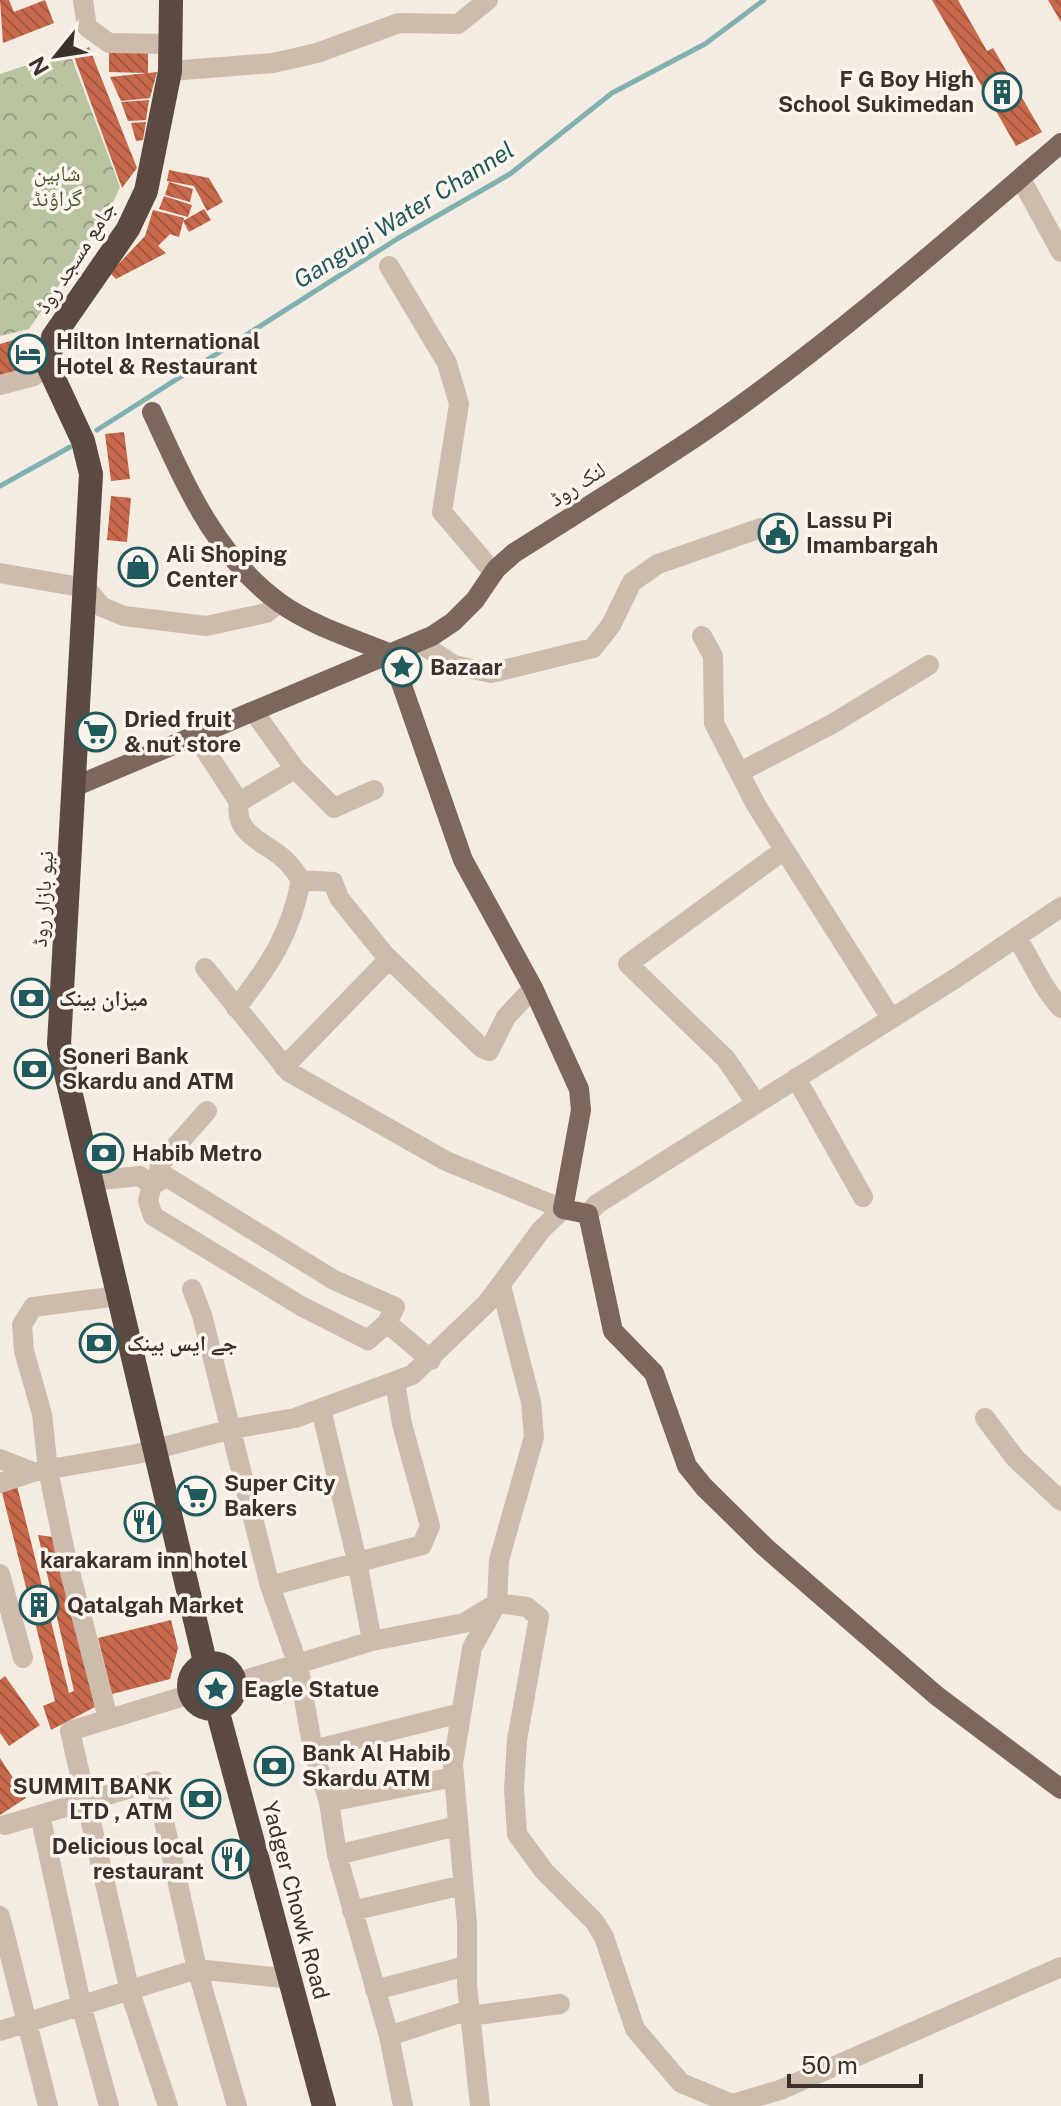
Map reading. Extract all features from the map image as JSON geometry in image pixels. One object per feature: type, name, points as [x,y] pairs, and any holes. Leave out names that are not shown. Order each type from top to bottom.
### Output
[{"type":"highway","name":"جامع مسجد روڈ","points":[[52,354],[53,337],[128,229],[146,191],[170,71],[171,0]]},
{"type":"highway","name":"نیو بازار روڈ","points":[[52,354],[48,366],[83,441],[91,474],[76,786],[59,1044],[155,1447]]},
{"type":"highway","points":[[155,1447],[205,1662]]},
{"type":"highway","points":[[205,1662],[228,1669],[235,1683],[232,1698],[217,1709],[198,1704],[191,1694],[193,1673],[205,1662]]},
{"type":"highway","name":"Yadger Chowk Road","points":[[217,1709],[324,2106]]},
{"type":"main road","name":"لنک روڈ","points":[[76,786],[391,654],[453,622],[514,553],[741,403],[948,243],[1061,143]]},
{"type":"main road","points":[[152,412],[195,507],[225,550],[279,603],[391,654],[463,860],[533,988],[579,1089],[581,1110],[563,1209],[588,1214],[613,1331],[654,1373],[687,1466],[765,1547],[937,1696],[1061,1789]]},
{"type":"street","points":[[83,0],[87,27],[109,43],[169,44]]},
{"type":"street","points":[[170,71],[273,63],[317,53],[399,23],[458,24],[488,0]]},
{"type":"street","points":[[1021,179],[1061,252]]},
{"type":"street","points":[[389,266],[447,363],[459,404],[442,512],[494,573]]},
{"type":"street","points":[[0,385],[34,376],[52,354]]},
{"type":"street","points":[[418,642],[454,665],[491,673],[593,648],[611,625],[632,582],[658,564],[761,528]]},
{"type":"street","points":[[0,573],[86,588],[102,607],[124,616],[206,626],[266,613],[279,603]]},
{"type":"street","points":[[702,636],[713,656],[714,723],[784,850],[891,1018]]},
{"type":"street","points":[[740,772],[832,724],[929,665]]},
{"type":"street","points":[[254,712],[295,769],[334,808],[374,790]]},
{"type":"street","points":[[196,736],[239,802],[241,824],[249,834],[283,858],[301,880],[333,882],[339,898],[389,959],[465,1035],[489,1051],[506,1017],[533,988]]},
{"type":"street","points":[[239,802],[295,769]]},
{"type":"street","points":[[756,1103],[726,1059],[628,964],[784,850]]},
{"type":"street","points":[[236,1008],[278,950],[294,916],[301,880]]},
{"type":"street","points":[[588,1214],[597,1204],[1061,907]]},
{"type":"street","points":[[1016,937],[1033,961],[1041,981],[1061,1008]]},
{"type":"street","points":[[284,1067],[389,959]]},
{"type":"street","points":[[0,1483],[41,1471],[295,1418],[412,1375],[431,1360],[501,1286],[541,1230],[563,1209],[446,1161],[284,1067],[205,968]]},
{"type":"street","points":[[796,1078],[863,1197]]},
{"type":"street","points":[[91,1181],[140,1176],[159,1181],[334,1280],[395,1307],[387,1323],[368,1340],[301,1306],[153,1216],[148,1201],[159,1181],[160,1164],[207,1111]]},
{"type":"street","points":[[480,2106],[466,1966],[454,1777],[472,1648],[497,1603],[499,1560],[534,1437],[531,1402],[501,1286]]},
{"type":"street","points":[[192,1289],[232,1429],[270,1586],[298,1665],[313,1750],[329,1802],[337,1855],[389,2036],[403,2106]]},
{"type":"street","points":[[108,1718],[41,1471],[42,1414],[24,1351],[22,1325],[33,1307],[118,1296]]},
{"type":"street","points":[[387,1323],[431,1360]]},
{"type":"street","points":[[270,1586],[422,1545],[430,1526],[405,1437],[395,1382]]},
{"type":"street","points":[[321,1409],[357,1561],[372,1641]]},
{"type":"street","points":[[985,1418],[1015,1458],[1061,1501]]},
{"type":"street","points":[[0,1459],[41,1471]]},
{"type":"street","points":[[0,1574],[23,1658]]},
{"type":"street","points":[[235,1683],[372,1641],[464,1623],[497,1603],[527,1607],[539,1617],[517,1740],[514,1789],[517,1834],[544,1871],[594,1921],[604,1937],[635,2029],[681,2083],[732,2104],[780,2090],[1061,1967]]},
{"type":"street","points":[[168,2106],[130,1992],[70,1731],[191,1694]]},
{"type":"street","points":[[313,1750],[461,1713]]},
{"type":"street","points":[[329,1802],[454,1777]]},
{"type":"street","points":[[5,1825],[155,1781],[197,1969],[237,2106]]},
{"type":"street","points":[[40,1815],[82,2008],[109,2106]]},
{"type":"street","points":[[337,1855],[457,1826]]},
{"type":"street","points":[[352,1911],[463,1885]]},
{"type":"street","points":[[0,1916],[48,2106]]},
{"type":"street","points":[[375,1990],[466,1966]]},
{"type":"street","points":[[0,2031],[82,2008],[197,1969],[291,1979]]},
{"type":"street","points":[[389,2036],[470,2013],[560,2004]]},
{"type":"green space","name":"شاہین گراؤنڈ","points":[[69,51],[120,187],[108,214],[29,329],[0,336],[0,74]]},
{"type":"building","points":[[0,0],[9,0],[14,12],[45,0],[54,23],[3,43]]},
{"type":"building","name":"F G Boy High School Sukimedan","points":[[932,0],[958,0],[987,51],[993,48],[1042,132],[1016,146]]},
{"type":"building","points":[[1048,0],[1061,0],[1061,22]]},
{"type":"building","points":[[89,47],[137,168],[122,188],[73,54]]},
{"type":"building","points":[[109,50],[148,51],[148,73],[109,72]]},
{"type":"building","points":[[157,72],[150,98],[121,101],[110,77]]},
{"type":"building","points":[[149,100],[146,120],[128,121],[121,102]]},
{"type":"building","points":[[146,122],[143,140],[136,141],[131,123]]},
{"type":"building","points":[[169,170],[209,178],[223,202],[207,211],[194,186],[167,181]]},
{"type":"building","points":[[169,182],[193,189],[190,202],[165,195]]},
{"type":"building","points":[[164,196],[192,205],[188,217],[159,209]]},
{"type":"building","points":[[204,209],[211,220],[189,232],[183,221]]},
{"type":"building","points":[[153,210],[184,218],[179,237],[170,234],[158,246],[166,253],[116,279],[110,273],[145,236]]},
{"type":"building","points":[[17,339],[28,374],[0,383],[0,344]]},
{"type":"building","points":[[124,432],[130,479],[111,481],[105,434]]},
{"type":"building","points":[[111,496],[131,498],[127,542],[107,540]]},
{"type":"building","name":"Qatalgah Market","points":[[16,1482],[69,1693],[74,1691],[38,1535],[53,1537],[95,1707],[51,1730],[43,1706],[55,1701],[0,1485]]},
{"type":"building","points":[[171,1620],[178,1648],[170,1679],[112,1694],[98,1638]]},
{"type":"building","points":[[5,1676],[40,1725],[9,1746],[0,1733],[0,1680]]},
{"type":"building","points":[[0,1758],[26,1798],[0,1815]]},
{"type":"waterway","name":"Gangupi Water Channel","points":[[97,430],[397,239],[510,174],[612,93],[705,44],[764,0]]},
{"type":"waterway","name":"Gangupi Water Channel","points":[[0,486],[70,447]]},
{"type":"place","name":"F G Boy High School Sukimedan","points":[[1002,92]]},
{"type":"place","name":"Hilton International Hotel & Restaurant","points":[[28,354]]},
{"type":"place","name":"Lassu Pi Imambargah","points":[[778,533]]},
{"type":"place","name":"Ali Shoping Center","points":[[138,567]]},
{"type":"place","name":"Bazaar","points":[[402,667]]},
{"type":"place","name":"Dried fruit & nut store","points":[[96,732]]},
{"type":"place","name":"میزان بینک","points":[[31,998]]},
{"type":"place","name":"Soneri Bank Skardu and ATM","points":[[34,1069]]},
{"type":"place","name":"Habib Metro","points":[[104,1153]]},
{"type":"place","name":"جے ایس بینک","points":[[99,1343]]},
{"type":"place","name":"Super City Bakers","points":[[196,1496]]},
{"type":"place","name":"karakaram inn hotel","points":[[144,1522]]},
{"type":"place","name":"Qatalgah Market","points":[[39,1605]]},
{"type":"place","name":"Eagle Statue","points":[[216,1689]]},
{"type":"place","name":"Bank Al Habib Skardu ATM","points":[[274,1766]]},
{"type":"place","name":"SUMMIT BANK LTD , ATM","points":[[201,1799]]},
{"type":"place","name":"Delicious local restaurant","points":[[232,1859]]}]
